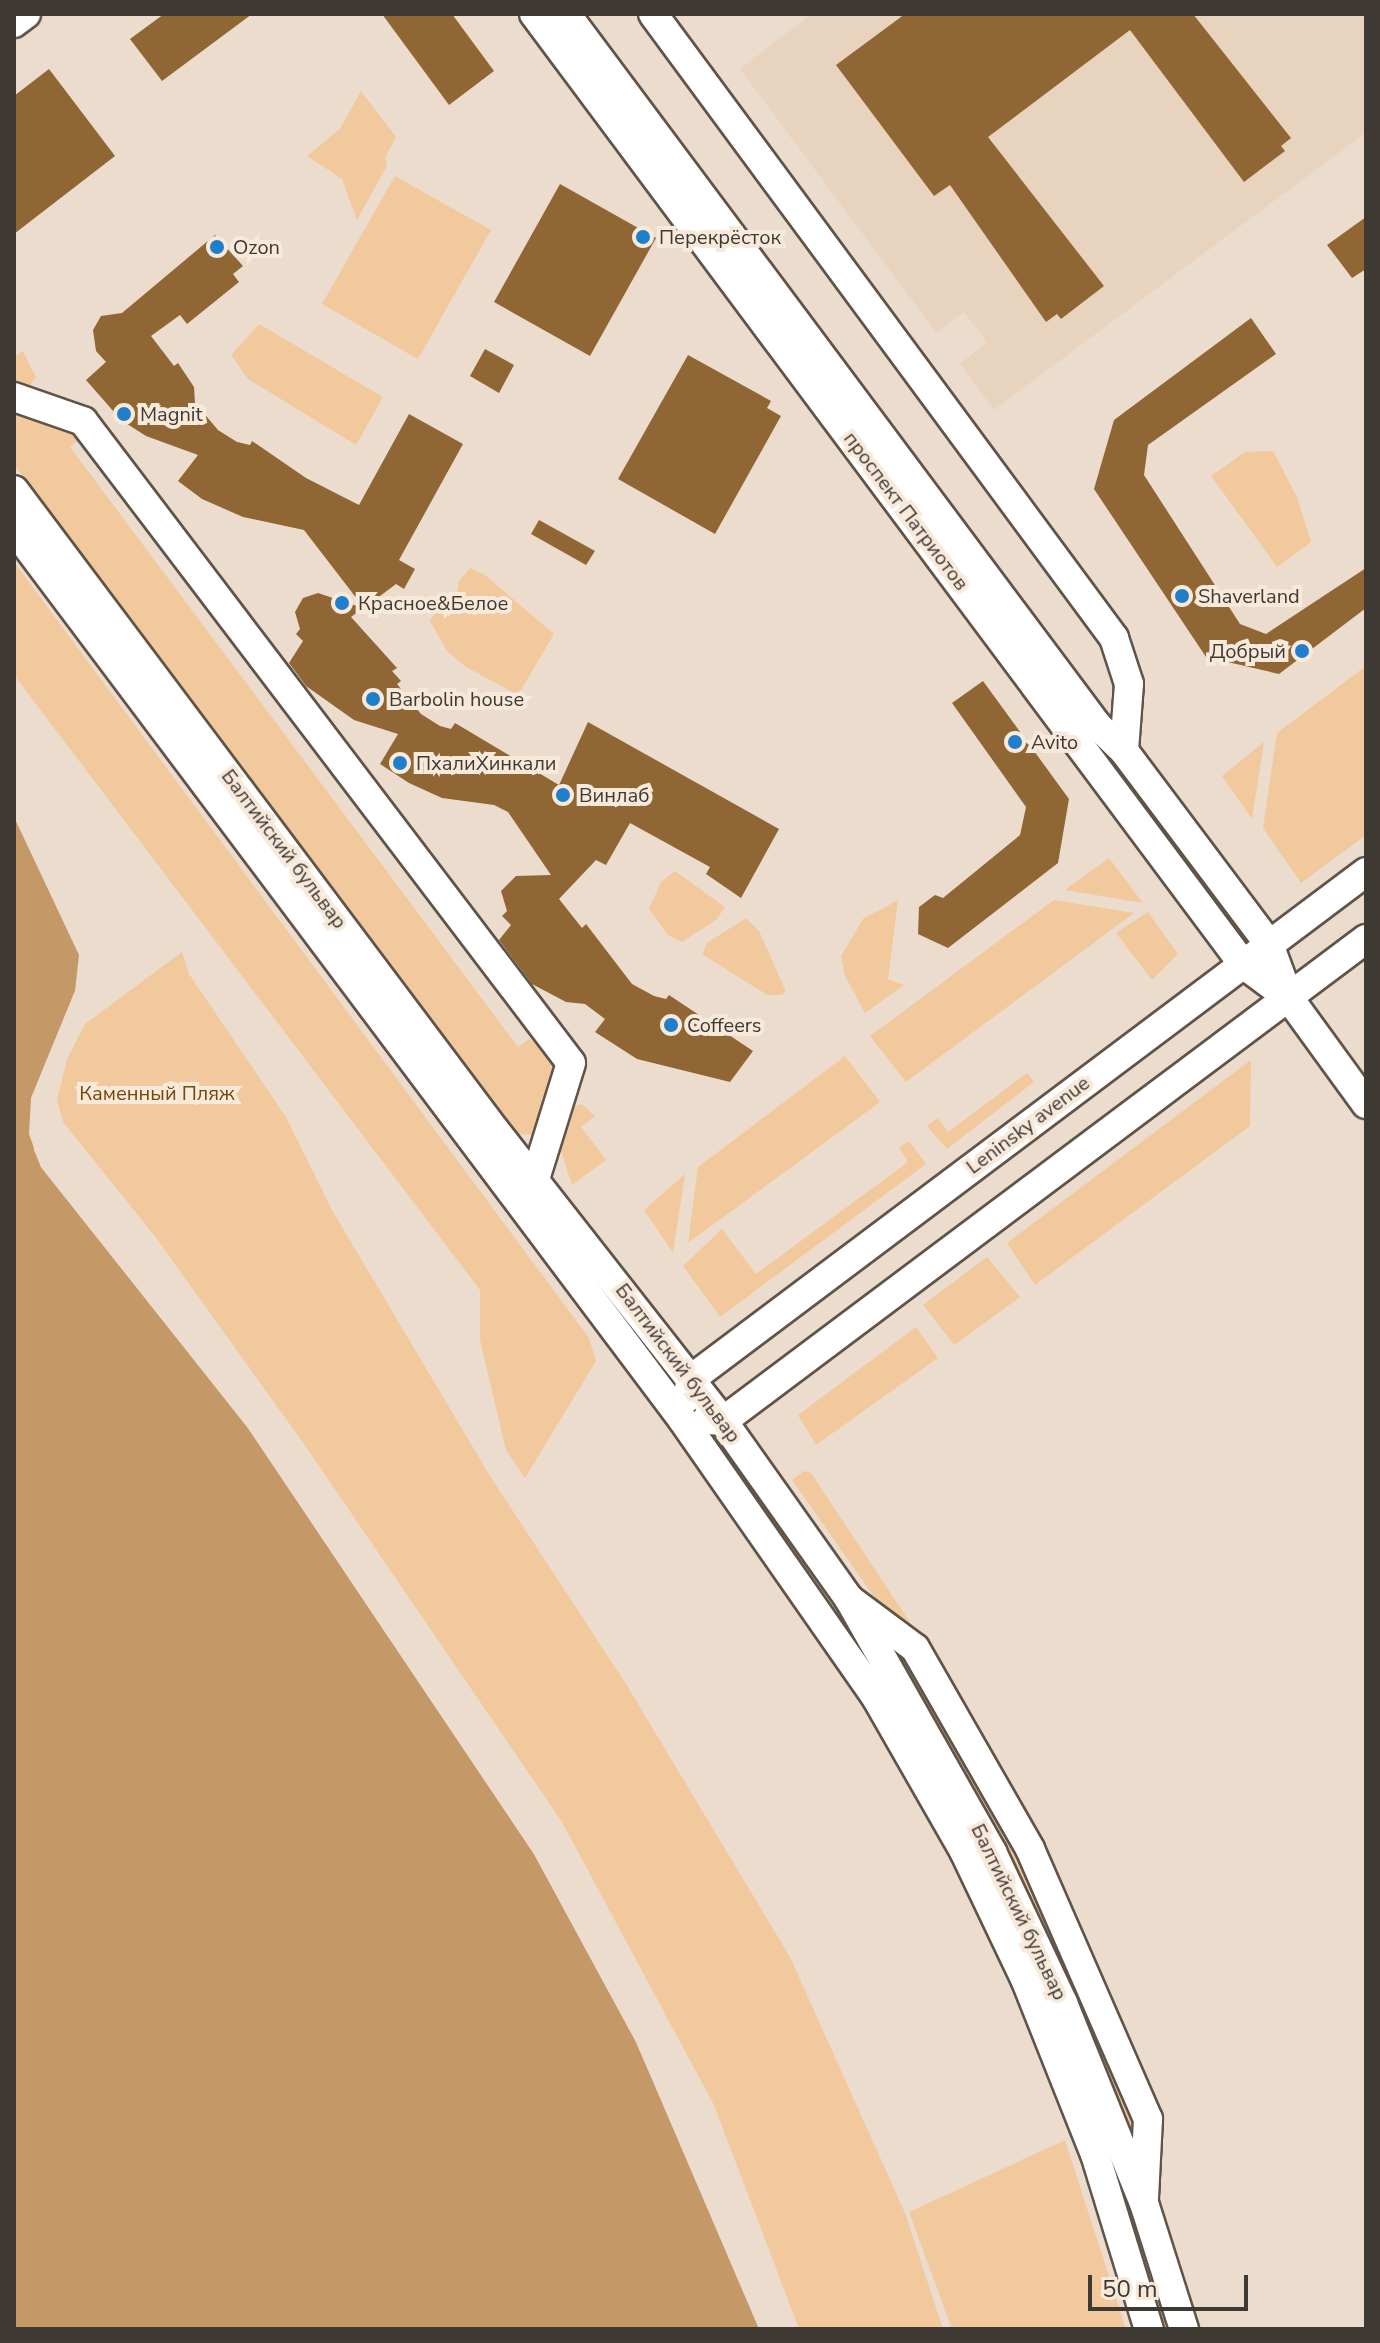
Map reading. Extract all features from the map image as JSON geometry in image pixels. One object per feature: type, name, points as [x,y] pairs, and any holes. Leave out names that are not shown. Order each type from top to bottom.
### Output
[{"type":"street","points":[[14,23],[26,14]]},
{"type":"street","name":"проспект Патриотов","points":[[534,14],[1243,964],[1289,998]]},
{"type":"street","name":"проспект Патриотов","points":[[566,14],[1097,725],[1124,751],[1269,944],[1289,998],[1366,1104]]},
{"type":"street","points":[[653,14],[1114,638],[1129,684],[1124,751]]},
{"type":"street","points":[[14,397],[83,421],[571,1063],[536,1176]]},
{"type":"street","name":"Балтийский бульвар","points":[[14,490],[494,1129],[536,1176],[723,1421],[849,1599],[915,1648],[1030,1849],[1148,2119],[1144,2203],[1184,2329]]},
{"type":"street","name":"Балтийский бульвар","points":[[14,529],[682,1419],[877,1699],[964,1851],[1077,2107],[1149,2329]]},
{"type":"street","name":"Leninsky avenue","points":[[691,1379],[1366,872]]},
{"type":"street","points":[[691,1379],[682,1419],[723,1421],[1366,939]]},
{"type":"shaded area","points":[[812,14],[1366,14],[1366,132],[994,410],[960,364],[987,342],[964,312],[937,333],[740,69]]},
{"type":"shaded area","points":[[14,817],[79,955],[75,991],[31,1098],[34,1150],[41,1167],[248,1428],[534,1854],[636,2042],[759,2329],[14,2329]]},
{"type":"green space","points":[[361,91],[396,137],[385,158],[387,166],[357,220],[342,179],[307,156],[340,129]]},
{"type":"green space","points":[[395,176],[491,230],[418,359],[322,304]]},
{"type":"green space","points":[[259,324],[383,397],[356,445],[248,379],[231,355]]},
{"type":"green space","points":[[23,351],[36,377],[29,387],[14,388],[14,357]]},
{"type":"green space","points":[[14,406],[68,426],[81,438],[70,447],[518,1047],[529,1039],[545,1048],[555,1077],[533,1135],[518,1134],[507,1125],[14,464]]},
{"type":"green space","points":[[1273,451],[1297,497],[1311,542],[1277,567],[1211,476],[1245,452]]},
{"type":"green space","points":[[14,562],[589,1338],[596,1361],[525,1478],[506,1450],[480,1340],[480,1290],[14,675]]},
{"type":"green space","points":[[470,568],[485,575],[554,634],[518,695],[466,667],[447,651],[430,621],[434,614],[454,609],[459,581]]},
{"type":"green space","points":[[1366,666],[1366,835],[1301,883],[1263,828],[1277,733]]},
{"type":"green space","points":[[1264,742],[1252,819],[1222,776]]},
{"type":"green space","points":[[1109,858],[1143,903],[1065,890]]},
{"type":"green space","points":[[675,871],[725,907],[716,920],[682,942],[668,935],[649,909],[661,882]]},
{"type":"green space","points":[[898,900],[888,979],[904,985],[865,1013],[845,976],[841,956],[863,919]]},
{"type":"green space","points":[[1054,900],[1134,913],[906,1082],[870,1036]]},
{"type":"green space","points":[[1148,912],[1178,954],[1152,980],[1116,933]]},
{"type":"green space","points":[[746,918],[759,931],[786,992],[781,995],[767,995],[702,954],[707,943]]},
{"type":"green space","name":"Каменный Пляж","points":[[182,952],[189,974],[286,1117],[332,1210],[490,1476],[626,1684],[790,1957],[905,2213],[943,2329],[799,2329],[714,2105],[562,1822],[304,1444],[154,1235],[63,1122],[57,1100],[67,1059],[85,1024]]},
{"type":"green space","points":[[845,1056],[880,1102],[688,1243],[698,1167]]},
{"type":"green space","points":[[1251,1060],[1250,1126],[1035,1285],[1007,1243]]},
{"type":"green space","points":[[1027,1073],[1034,1082],[947,1149],[927,1126],[938,1118],[948,1132]]},
{"type":"green space","points":[[582,1104],[595,1116],[581,1127],[606,1160],[572,1185],[559,1145],[569,1108]]},
{"type":"green space","points":[[909,1141],[926,1164],[720,1317],[683,1266],[722,1229],[756,1274],[908,1162],[899,1148]]},
{"type":"green space","points":[[685,1174],[673,1253],[644,1210]]},
{"type":"green space","points":[[987,1257],[1020,1297],[954,1345],[923,1305]]},
{"type":"green space","points":[[916,1327],[938,1358],[816,1445],[798,1415]]},
{"type":"green space","points":[[804,1471],[811,1473],[915,1630],[875,1598],[792,1480]]},
{"type":"green space","points":[[888,1643],[901,1649],[1020,1855],[1136,2123],[1136,2147],[1010,1860]]},
{"type":"green space","points":[[1065,2140],[1126,2329],[952,2329],[909,2212]]},
{"type":"pier","points":[[75,991],[79,991],[35,1099],[33,1133],[45,1165],[251,1425],[538,1852],[639,2040],[763,2329],[636,2042],[534,1854],[248,1428],[41,1167],[29,1134],[31,1099]]},
{"type":"building","points":[[164,14],[252,14],[162,81],[130,39]]},
{"type":"building","points":[[382,14],[452,14],[494,71],[449,105]]},
{"type":"building","points":[[905,14],[1193,14],[1291,138],[1281,146],[1285,151],[1244,182],[1130,30],[988,137],[1104,286],[1061,319],[1057,314],[1046,322],[950,185],[934,196],[836,65]]},
{"type":"building","points":[[49,69],[115,156],[14,234],[14,96]]},
{"type":"building","points":[[560,184],[656,238],[590,356],[494,302]]},
{"type":"building","points":[[1366,217],[1366,269],[1352,278],[1327,245]]},
{"type":"building","points":[[215,235],[243,266],[233,274],[239,282],[187,324],[180,315],[151,336],[174,366],[178,363],[194,387],[195,403],[218,430],[237,442],[250,445],[252,441],[306,478],[359,505],[409,414],[463,444],[399,560],[415,569],[404,589],[396,584],[364,608],[304,530],[243,517],[202,499],[178,481],[198,455],[146,436],[121,420],[86,380],[106,362],[96,351],[93,330],[101,316],[122,313]]},
{"type":"building","points":[[1251,318],[1276,354],[1148,445],[1144,475],[1240,624],[1266,634],[1366,568],[1366,608],[1279,674],[1206,657],[1094,489],[1114,420]]},
{"type":"building","points":[[485,349],[514,365],[499,393],[470,376]]},
{"type":"building","points":[[688,355],[771,401],[767,408],[781,416],[715,534],[618,479]]},
{"type":"building","points":[[539,520],[595,551],[586,565],[531,534]]},
{"type":"building","points":[[318,593],[363,608],[351,617],[397,668],[392,671],[401,681],[397,684],[421,714],[440,726],[451,729],[455,723],[559,785],[588,722],[779,829],[741,898],[706,874],[710,867],[630,823],[606,865],[596,860],[559,899],[582,928],[586,924],[632,984],[654,996],[666,999],[669,995],[753,1051],[730,1082],[637,1059],[595,1032],[605,1019],[585,1004],[566,1002],[532,984],[499,940],[511,925],[502,916],[507,911],[501,891],[516,876],[551,875],[508,812],[494,805],[442,798],[409,783],[380,764],[398,734],[354,720],[306,686],[289,663],[303,641],[296,634],[300,629],[295,612],[303,598]]},
{"type":"building","points":[[983,681],[1069,799],[1058,863],[948,948],[918,934],[919,907],[935,895],[943,898],[1020,835],[1026,807],[952,703]]},
{"type":"place","name":"Перекрёсток","points":[[643,237]]},
{"type":"place","name":"Ozon","points":[[217,247]]},
{"type":"place","name":"Magnit","points":[[124,414]]},
{"type":"place","name":"Shaverland","points":[[1182,596]]},
{"type":"place","name":"Красное&Белое","points":[[342,603]]},
{"type":"place","name":"Добрый","points":[[1302,651]]},
{"type":"place","name":"Barbolin house","points":[[373,699]]},
{"type":"place","name":"Avito","points":[[1015,742]]},
{"type":"place","name":"ПхалиХинкали","points":[[400,763]]},
{"type":"place","name":"Винлаб","points":[[563,795]]},
{"type":"place","name":"Coffeers","points":[[671,1025]]}]
